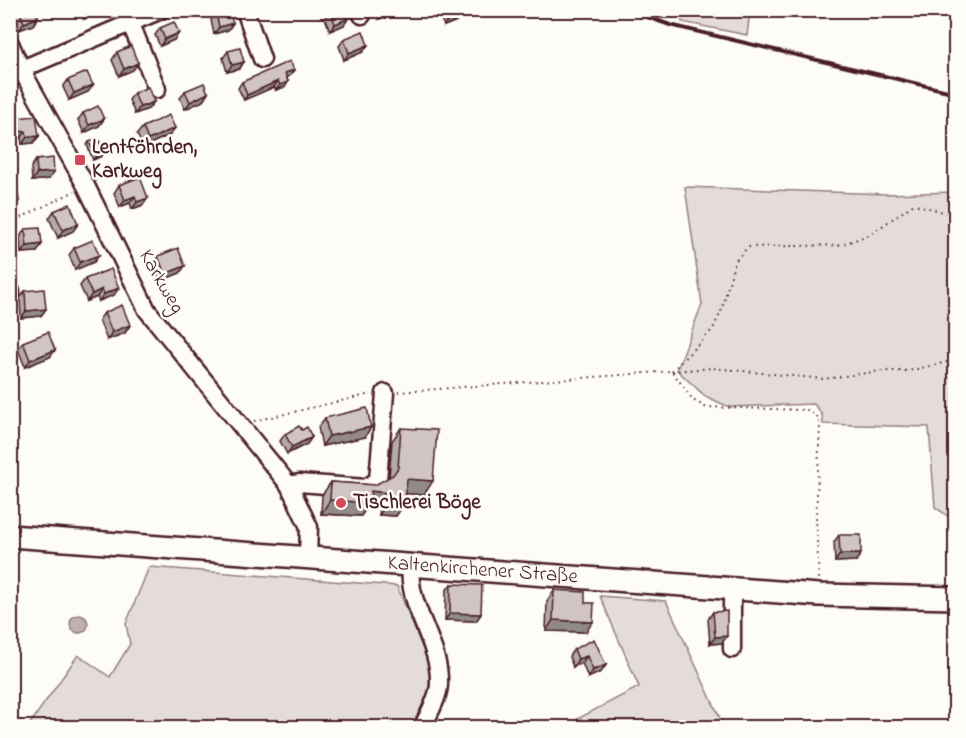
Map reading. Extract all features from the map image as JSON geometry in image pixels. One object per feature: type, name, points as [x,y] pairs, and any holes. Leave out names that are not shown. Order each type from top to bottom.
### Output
[{"type":"main road","name":"Kaltenkirchener Straße","points":[[10,536],[819,595],[956,598]]},
{"type":"street","points":[[16,72],[161,10]]},
{"type":"street","points":[[245,10],[262,59]]},
{"type":"street","points":[[131,24],[157,89]]},
{"type":"street","name":"Karkweg","points":[[10,43],[16,72],[86,186],[147,310],[289,485],[309,527],[308,557]]},
{"type":"street","points":[[289,485],[299,483],[366,488],[378,480],[385,393]]},
{"type":"street","points":[[411,566],[413,594],[438,662],[439,686],[422,728]]},
{"type":"street","points":[[732,589],[732,649]]},
{"type":"path","points":[[10,223],[86,186]]},
{"type":"path","points":[[672,371],[713,329],[721,312],[735,261],[748,247],[841,245],[869,235],[914,204],[947,213],[956,211]]},
{"type":"path","points":[[238,424],[361,395],[712,368],[824,379],[880,370],[908,371],[956,360]]},
{"type":"path","points":[[672,371],[693,400],[705,407],[807,410],[817,416],[820,425],[816,518],[819,595]]},
{"type":"shaded area","points":[[682,11],[750,11],[747,35],[682,22]]},
{"type":"shaded area","points":[[685,187],[887,194],[955,192],[955,521],[935,507],[929,427],[823,424],[822,415],[814,404],[729,407],[705,396],[677,370],[702,304]]},
{"type":"shaded area","points":[[149,567],[397,586],[430,666],[429,690],[413,727],[27,728],[78,655],[110,677],[130,644],[126,624]]},
{"type":"shaded area","points":[[600,596],[666,601],[724,727],[581,727],[577,719],[639,687]]},
{"type":"shaded area","points":[[79,615],[85,618],[88,624],[85,630],[79,633],[73,630],[70,624],[73,618]]},
{"type":"building","points":[[19,10],[35,10],[38,17],[24,23]]},
{"type":"building","points":[[229,10],[233,23],[219,27],[216,13]]},
{"type":"building","points":[[330,10],[345,10],[349,18],[335,24]]},
{"type":"building","points":[[442,10],[457,10],[459,17],[446,22]]},
{"type":"building","points":[[174,22],[179,33],[165,39],[160,28]]},
{"type":"building","points":[[363,31],[368,45],[349,53],[344,39]]},
{"type":"building","points":[[131,46],[138,63],[124,69],[117,52]]},
{"type":"building","points":[[240,48],[244,62],[232,65],[228,51]]},
{"type":"building","points":[[290,61],[294,70],[285,73],[288,82],[280,85],[278,81],[247,95],[242,82]]},
{"type":"building","points":[[87,72],[93,85],[74,93],[68,80]]},
{"type":"building","points":[[204,83],[208,93],[190,102],[185,91]]},
{"type":"building","points":[[148,87],[154,102],[140,107],[134,93]]},
{"type":"building","points":[[98,106],[104,119],[89,125],[83,113]]},
{"type":"building","points":[[169,115],[175,128],[148,140],[143,127]]},
{"type":"building","points":[[36,116],[39,136],[27,137],[26,131],[17,132],[15,118]]},
{"type":"building","points":[[98,138],[104,153],[96,156],[89,142]]},
{"type":"building","points":[[53,158],[54,172],[37,173],[36,160]]},
{"type":"building","points":[[140,177],[148,198],[137,202],[135,196],[125,200],[119,185]]},
{"type":"building","points":[[17,188],[19,201],[10,202],[10,191]]},
{"type":"building","points":[[70,204],[78,224],[63,230],[54,211]]},
{"type":"building","points":[[40,228],[42,244],[27,246],[25,229]]},
{"type":"building","points":[[93,240],[99,255],[80,262],[74,248]]},
{"type":"building","points":[[10,242],[14,242],[16,257],[10,257]]},
{"type":"building","points":[[178,248],[185,266],[165,274],[158,256]]},
{"type":"building","points":[[111,269],[119,288],[104,294],[102,289],[92,294],[85,279]]},
{"type":"building","points":[[44,289],[46,309],[26,311],[25,291]]},
{"type":"building","points":[[122,305],[130,325],[112,332],[104,313]]},
{"type":"building","points":[[48,332],[55,350],[30,360],[23,342]]},
{"type":"building","points":[[10,357],[17,365],[10,370]]},
{"type":"building","points":[[367,408],[371,427],[329,436],[325,418]]},
{"type":"building","points":[[299,426],[302,430],[307,427],[312,437],[292,447],[285,434]]},
{"type":"building","points":[[401,428],[437,430],[433,481],[407,479],[405,503],[388,502],[389,493],[371,491],[370,503],[330,500],[331,482],[375,485],[393,475],[398,468]]},
{"type":"building","points":[[839,535],[861,535],[861,554],[840,554]]},
{"type":"building","points":[[451,584],[482,585],[481,614],[450,613]]},
{"type":"building","points":[[554,590],[585,592],[585,603],[594,603],[593,622],[553,620]]},
{"type":"building","points":[[727,611],[727,636],[715,637],[713,612]]},
{"type":"building","points":[[594,639],[606,665],[593,670],[587,656],[578,659],[574,649]]},
{"type":"railway","points":[[628,10],[670,25],[956,93]]},
{"type":"place","name":"Lentföhrden, Karkweg","points":[[80,160]]},
{"type":"place","name":"Tischlerei Böge","points":[[341,503]]}]
